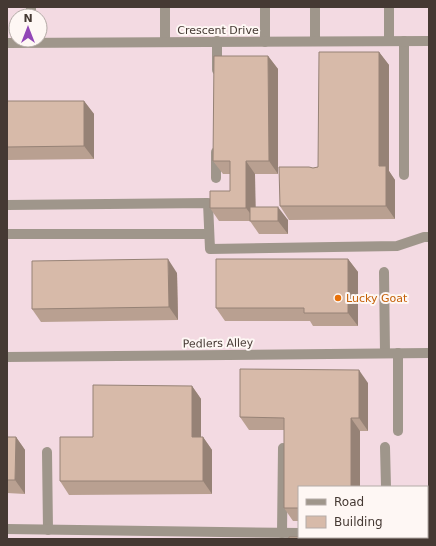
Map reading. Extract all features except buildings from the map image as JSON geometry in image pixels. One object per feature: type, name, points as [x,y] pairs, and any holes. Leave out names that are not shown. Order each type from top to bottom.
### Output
[{"type":"street","points":[[164,7],[165,42]]},
{"type":"street","points":[[265,7],[265,42]]},
{"type":"street","points":[[315,7],[320,44]]},
{"type":"street","points":[[389,7],[389,41]]},
{"type":"street","name":"Crescent Drive","points":[[48,41],[265,42],[320,44],[429,41]]},
{"type":"street","points":[[404,41],[404,175]]},
{"type":"street","points":[[217,42],[217,79]]},
{"type":"street","points":[[216,140],[216,178]]},
{"type":"street","points":[[7,205],[208,203],[210,249],[397,246],[424,237],[429,237]]},
{"type":"street","points":[[7,234],[209,234]]},
{"type":"street","points":[[384,272],[386,353]]},
{"type":"street","points":[[398,353],[398,431]]},
{"type":"street","name":"Pedlers Alley","points":[[7,357],[429,353]]},
{"type":"street","points":[[386,447],[386,486]]},
{"type":"street","points":[[282,533],[283,448]]},
{"type":"street","points":[[47,452],[48,530]]},
{"type":"street","points":[[7,529],[298,533]]},
{"type":"shaded area","points":[[7,7],[429,7],[429,539],[7,539]]},
{"type":"place","name":"Lucky Goat","points":[[338,298]]}]
